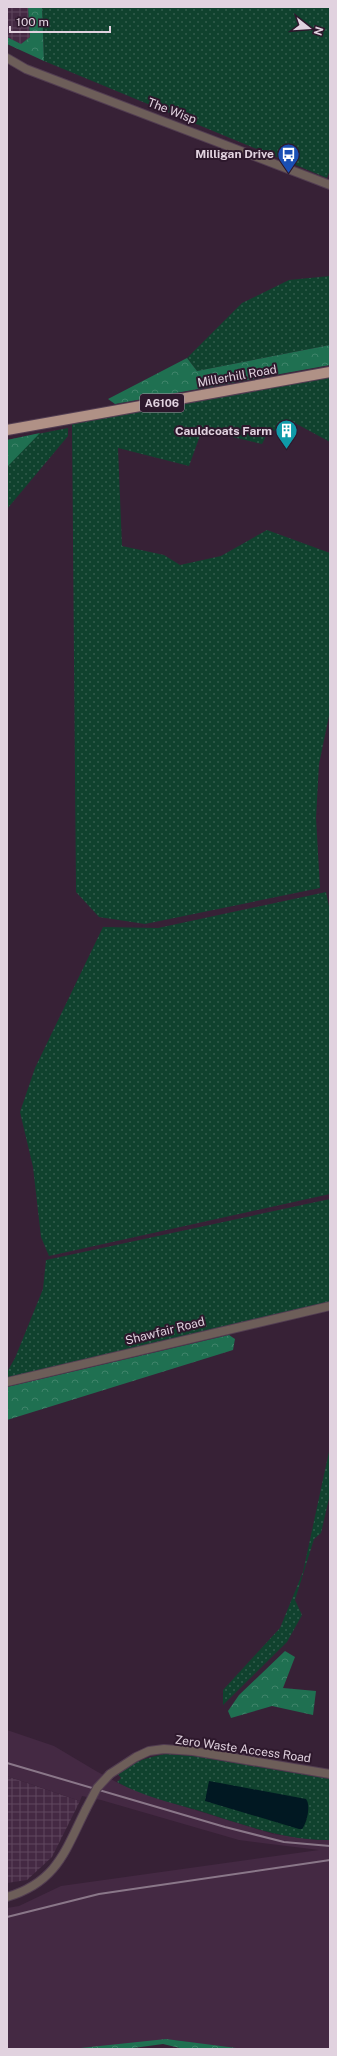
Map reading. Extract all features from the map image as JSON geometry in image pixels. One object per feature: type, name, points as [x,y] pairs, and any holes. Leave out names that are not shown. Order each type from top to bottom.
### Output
[{"type":"main road","name":"Millerhill Road","points":[[7,430],[330,372]]},
{"type":"street","name":"The Wisp","points":[[7,58],[26,69],[330,185]]},
{"type":"street","name":"Shawfair Road","points":[[7,1382],[330,1306]]},
{"type":"street","name":"Zero Waste Access Road","points":[[7,1896],[24,1892],[44,1879],[63,1856],[97,1788],[110,1774],[136,1756],[149,1751],[164,1749],[193,1751],[330,1774]]},
{"type":"shaded area","points":[[7,7],[28,7],[30,37],[21,44],[7,37]]},
{"type":"shaded area","points":[[7,1730],[54,1746],[120,1784],[156,1798],[273,1834],[317,1840],[330,1840],[330,2049],[234,2049],[174,2040],[101,2049],[7,2049],[7,1908],[19,1906],[61,1886],[319,1850],[239,1840],[101,1800],[82,1796],[80,1801],[7,1776]]},
{"type":"shaded area","points":[[7,1776],[80,1801],[52,1857],[27,1880],[7,1883]]},
{"type":"green space","points":[[28,7],[42,7],[44,61],[7,44],[7,37],[21,44],[30,37]]},
{"type":"green space","points":[[42,7],[330,7],[330,170],[327,178],[44,61]]},
{"type":"green space","points":[[330,276],[330,345],[197,371],[187,358],[242,303],[289,280]]},
{"type":"green space","points":[[330,345],[330,365],[115,404],[108,399],[187,358],[197,371]]},
{"type":"green space","points":[[330,376],[330,442],[293,422],[267,434],[262,444],[202,430],[189,466],[118,448],[122,546],[164,555],[180,565],[221,556],[267,530],[330,553],[330,711],[319,764],[316,818],[320,888],[145,924],[99,917],[76,892],[72,423]]},
{"type":"green space","points":[[68,428],[68,436],[7,509],[7,440]]},
{"type":"green space","points":[[40,433],[8,466],[7,468],[7,440]]},
{"type":"green space","points":[[326,892],[330,911],[330,1194],[49,1256],[41,1237],[33,1167],[20,1112],[35,1068],[103,927],[158,928]]},
{"type":"green space","points":[[330,1199],[330,1302],[7,1378],[7,1372],[15,1358],[43,1289],[46,1260]]},
{"type":"green space","points":[[229,1335],[235,1339],[233,1350],[7,1420],[7,1387]]},
{"type":"green space","points":[[330,1447],[330,1494],[321,1533],[314,1539],[295,1600],[302,1615],[287,1642],[223,1705],[223,1690],[280,1628],[303,1572]]},
{"type":"green space","points":[[285,1651],[295,1657],[283,1688],[316,1691],[313,1715],[272,1706],[231,1718],[228,1711],[239,1695]]},
{"type":"green space","points":[[166,1754],[193,1756],[330,1779],[330,1840],[297,1838],[264,1831],[157,1799],[117,1782],[121,1778],[117,1773],[129,1766],[146,1758]]},
{"type":"green space","points":[[166,2039],[244,2049],[184,2049],[163,2044],[126,2049],[71,2049]]},
{"type":"water","points":[[209,1781],[306,1799],[308,1810],[304,1826],[302,1829],[299,1829],[205,1801]]},
{"type":"railway","points":[[7,1763],[225,1827],[284,1842],[330,1846]]},
{"type":"railway","points":[[7,1917],[99,1894],[330,1860]]},
{"type":"place","name":"Milligan Drive","points":[[289,174]]},
{"type":"place","name":"Cauldcoats Farm","points":[[287,450]]}]
